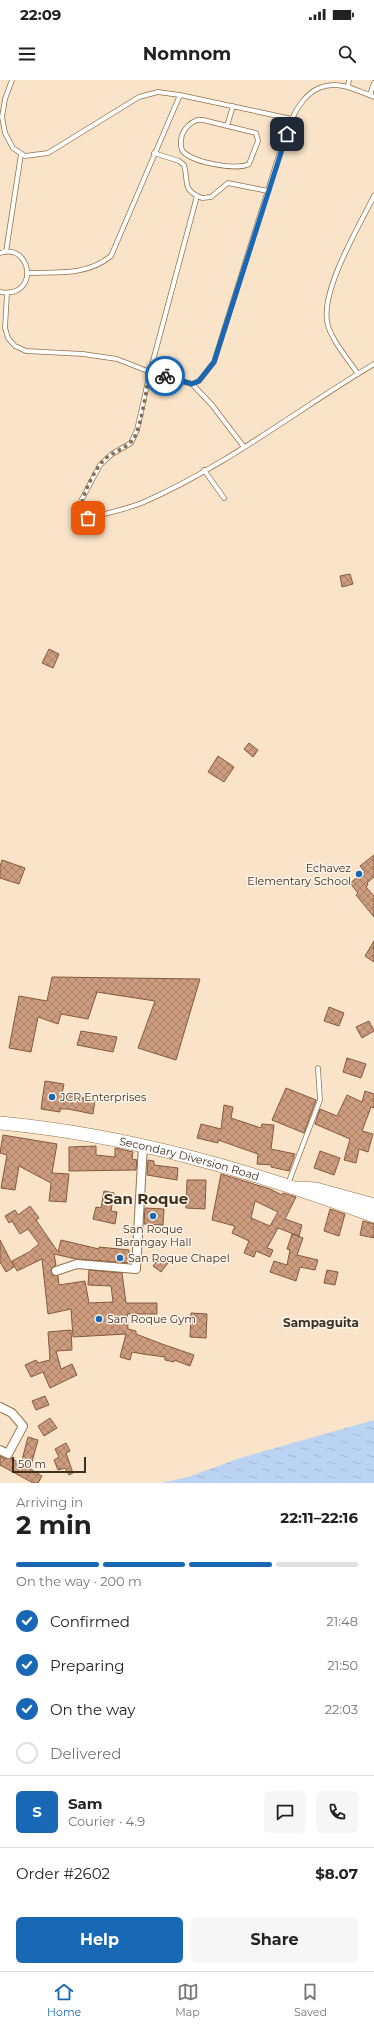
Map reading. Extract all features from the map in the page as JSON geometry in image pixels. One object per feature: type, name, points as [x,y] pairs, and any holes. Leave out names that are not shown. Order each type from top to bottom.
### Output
[{"type":"main road","name":"Secondary Diversion Road","points":[[0,1123],[143,1145],[249,1173],[291,1186],[374,1216]]},
{"type":"street","points":[[56,1271],[76,1264],[136,1269],[143,1145]]},
{"type":"street","points":[[291,1186],[316,1188],[374,1204]]},
{"type":"street","points":[[0,1407],[12,1413],[23,1426],[8,1454],[0,1450]]},
{"type":"lane","points":[[12,80],[5,99],[2,117],[5,133],[10,143],[21,154],[35,156],[48,153],[144,95],[158,92],[180,95],[292,119]]},
{"type":"lane","points":[[348,80],[348,86]]},
{"type":"lane","points":[[192,384],[203,377],[214,362],[292,119],[299,107],[309,95],[318,88],[340,84],[372,96],[374,83]]},
{"type":"lane","points":[[28,273],[84,271],[100,265],[111,256],[180,95]]},
{"type":"lane","points":[[227,126],[233,106]]},
{"type":"lane","points":[[203,120],[227,126],[254,132],[258,135],[258,141],[253,156],[245,166],[229,167],[195,158],[183,151],[181,143],[184,131],[192,122],[203,120]]},
{"type":"lane","points":[[154,153],[179,161],[184,165],[186,185],[197,196],[202,198],[211,196],[224,184],[228,183],[268,191]]},
{"type":"lane","points":[[6,252],[21,154]]},
{"type":"lane","points":[[197,196],[134,437],[126,447],[112,454],[100,465],[82,500],[80,512],[88,518],[142,503],[244,447],[374,364]]},
{"type":"lane","points":[[358,374],[330,331],[327,321],[327,310],[334,277],[374,196]]},
{"type":"lane","points":[[0,253],[6,252],[17,254],[27,265],[28,273],[27,279],[20,289],[7,293],[0,292]]},
{"type":"lane","points":[[7,293],[5,328],[8,338],[15,346],[26,351],[83,354],[117,359],[150,372],[192,384],[212,405],[244,447]]},
{"type":"lane","points":[[204,470],[224,498]]},
{"type":"lane","points":[[291,1186],[320,1100],[318,1068]]},
{"type":"water","points":[[374,1420],[374,1483],[161,1483],[188,1477],[240,1458]]},
{"type":"building","points":[[350,574],[353,584],[342,587],[340,576]]},
{"type":"building","points":[[49,649],[59,654],[53,668],[42,663]]},
{"type":"building","points":[[249,743],[258,750],[253,757],[244,749]]},
{"type":"building","points":[[218,756],[234,767],[224,782],[208,772]]},
{"type":"building","points":[[374,855],[374,877],[367,883],[368,885],[366,887],[374,896],[374,917],[356,895],[358,893],[350,883],[365,872],[360,866]]},
{"type":"building","points":[[2,860],[25,868],[19,884],[0,878],[0,867]]},
{"type":"building","points":[[374,941],[374,962],[365,956]]},
{"type":"building","points":[[52,977],[200,979],[176,1060],[138,1048],[155,1001],[97,992],[88,1019],[61,1014],[58,1024],[38,1017],[31,1052],[9,1048],[19,996],[47,1001]]},
{"type":"building","points":[[329,1007],[344,1013],[339,1026],[324,1021]]},
{"type":"building","points":[[369,1021],[374,1031],[362,1038],[356,1027]]},
{"type":"building","points":[[81,1031],[117,1037],[113,1052],[77,1045]]},
{"type":"building","points":[[347,1058],[366,1064],[361,1078],[343,1072]]},
{"type":"building","points":[[45,1081],[64,1084],[62,1094],[95,1100],[93,1114],[68,1109],[60,1109],[60,1112],[41,1109]]},
{"type":"building","points":[[286,1088],[316,1100],[304,1133],[272,1120]]},
{"type":"building","points":[[365,1091],[374,1094],[374,1108],[371,1107],[362,1131],[373,1134],[368,1152],[359,1149],[356,1163],[344,1160],[350,1139],[315,1124],[320,1109],[337,1116],[347,1095],[362,1102]]},
{"type":"building","points":[[224,1105],[233,1107],[231,1118],[261,1128],[262,1124],[274,1125],[271,1149],[295,1154],[289,1171],[271,1167],[272,1165],[257,1164],[258,1154],[218,1140],[218,1143],[197,1138],[201,1124],[221,1129]]},
{"type":"building","points":[[3,1135],[57,1144],[52,1173],[69,1174],[66,1202],[49,1201],[51,1183],[19,1166],[15,1190],[1,1188],[7,1155],[0,1153]]},
{"type":"building","points":[[96,1146],[96,1155],[115,1157],[115,1148],[133,1152],[132,1159],[137,1160],[136,1170],[69,1171],[69,1147]]},
{"type":"building","points":[[320,1151],[340,1158],[334,1175],[314,1168]]},
{"type":"building","points":[[148,1160],[154,1161],[154,1165],[178,1168],[177,1180],[147,1175]]},
{"type":"building","points":[[221,1174],[270,1189],[282,1195],[283,1193],[296,1197],[285,1219],[302,1225],[299,1236],[278,1228],[267,1248],[273,1250],[270,1257],[256,1251],[254,1257],[244,1253],[249,1241],[232,1233],[235,1226],[212,1220]],"holes":[[[255,1201],[278,1212],[270,1226],[251,1218]]]},
{"type":"building","points":[[187,1180],[206,1180],[205,1209],[186,1208]]},
{"type":"building","points":[[104,1191],[114,1193],[111,1211],[117,1212],[115,1224],[93,1219],[96,1207],[101,1208]]},
{"type":"building","points":[[30,1206],[39,1218],[36,1220],[58,1252],[61,1240],[99,1249],[99,1247],[129,1250],[128,1263],[76,1259],[54,1254],[56,1265],[52,1268],[51,1272],[53,1275],[58,1276],[59,1285],[85,1281],[89,1303],[113,1302],[111,1286],[88,1285],[89,1270],[122,1273],[126,1303],[157,1303],[157,1314],[127,1314],[128,1329],[136,1331],[136,1334],[194,1355],[190,1366],[174,1360],[174,1362],[165,1360],[165,1357],[132,1352],[130,1360],[120,1357],[126,1334],[73,1337],[71,1309],[48,1314],[42,1259],[17,1271],[12,1261],[29,1252],[39,1244],[28,1229],[20,1234],[12,1221],[9,1223],[5,1216],[15,1210],[18,1215]]},
{"type":"building","name":"San Roque Barangay Hall","points":[[145,1208],[164,1209],[163,1225],[144,1224]]},
{"type":"building","points":[[330,1209],[345,1214],[339,1236],[324,1231]]},
{"type":"building","points":[[363,1221],[374,1224],[374,1238],[360,1235]]},
{"type":"building","points":[[292,1234],[303,1238],[297,1255],[318,1260],[315,1270],[300,1267],[296,1281],[270,1272],[274,1261],[287,1265],[290,1250],[287,1249]]},
{"type":"building","points":[[0,1240],[14,1267],[6,1272],[0,1262]]},
{"type":"building","points":[[160,1257],[168,1263],[161,1272],[153,1266]]},
{"type":"building","points":[[327,1270],[338,1272],[335,1285],[324,1283]]},
{"type":"building","points":[[191,1313],[207,1314],[206,1338],[190,1337]]},
{"type":"building","points":[[71,1330],[72,1350],[56,1351],[61,1369],[72,1364],[77,1375],[50,1388],[43,1372],[31,1377],[25,1365],[36,1360],[38,1363],[50,1360],[48,1332]]},
{"type":"building","points":[[45,1396],[49,1405],[36,1410],[32,1401]]},
{"type":"building","points":[[50,1418],[57,1428],[44,1436],[38,1426]]},
{"type":"building","points":[[28,1437],[38,1440],[30,1469],[42,1476],[38,1483],[33,1483],[0,1465],[0,1456],[6,1459],[11,1458],[21,1464]]},
{"type":"building","points":[[66,1443],[70,1451],[66,1453],[73,1473],[69,1475],[65,1468],[58,1470],[54,1460],[59,1457],[55,1449]]},
{"type":"way so far","points":[[88,518],[80,512],[82,500],[100,465],[112,454],[131,443],[137,430],[150,372],[165,376]]},
{"type":"place","name":"Echavez Elementary School","points":[[359,874]]},
{"type":"place","name":"JCR Enterprises","points":[[52,1097]]},
{"type":"place","name":"San Roque Barangay Hall","points":[[153,1216]]},
{"type":"place","name":"San Roque Chapel","points":[[120,1258]]},
{"type":"place","name":"San Roque Gym","points":[[99,1319]]},
{"type":"district","name":"San Roque","points":[[146,1199]]},
{"type":"district","name":"Sampaguita","points":[[321,1323]]},
{"type":"route","points":[[165,376],[192,384],[199,381],[214,362],[287,134]]}]
